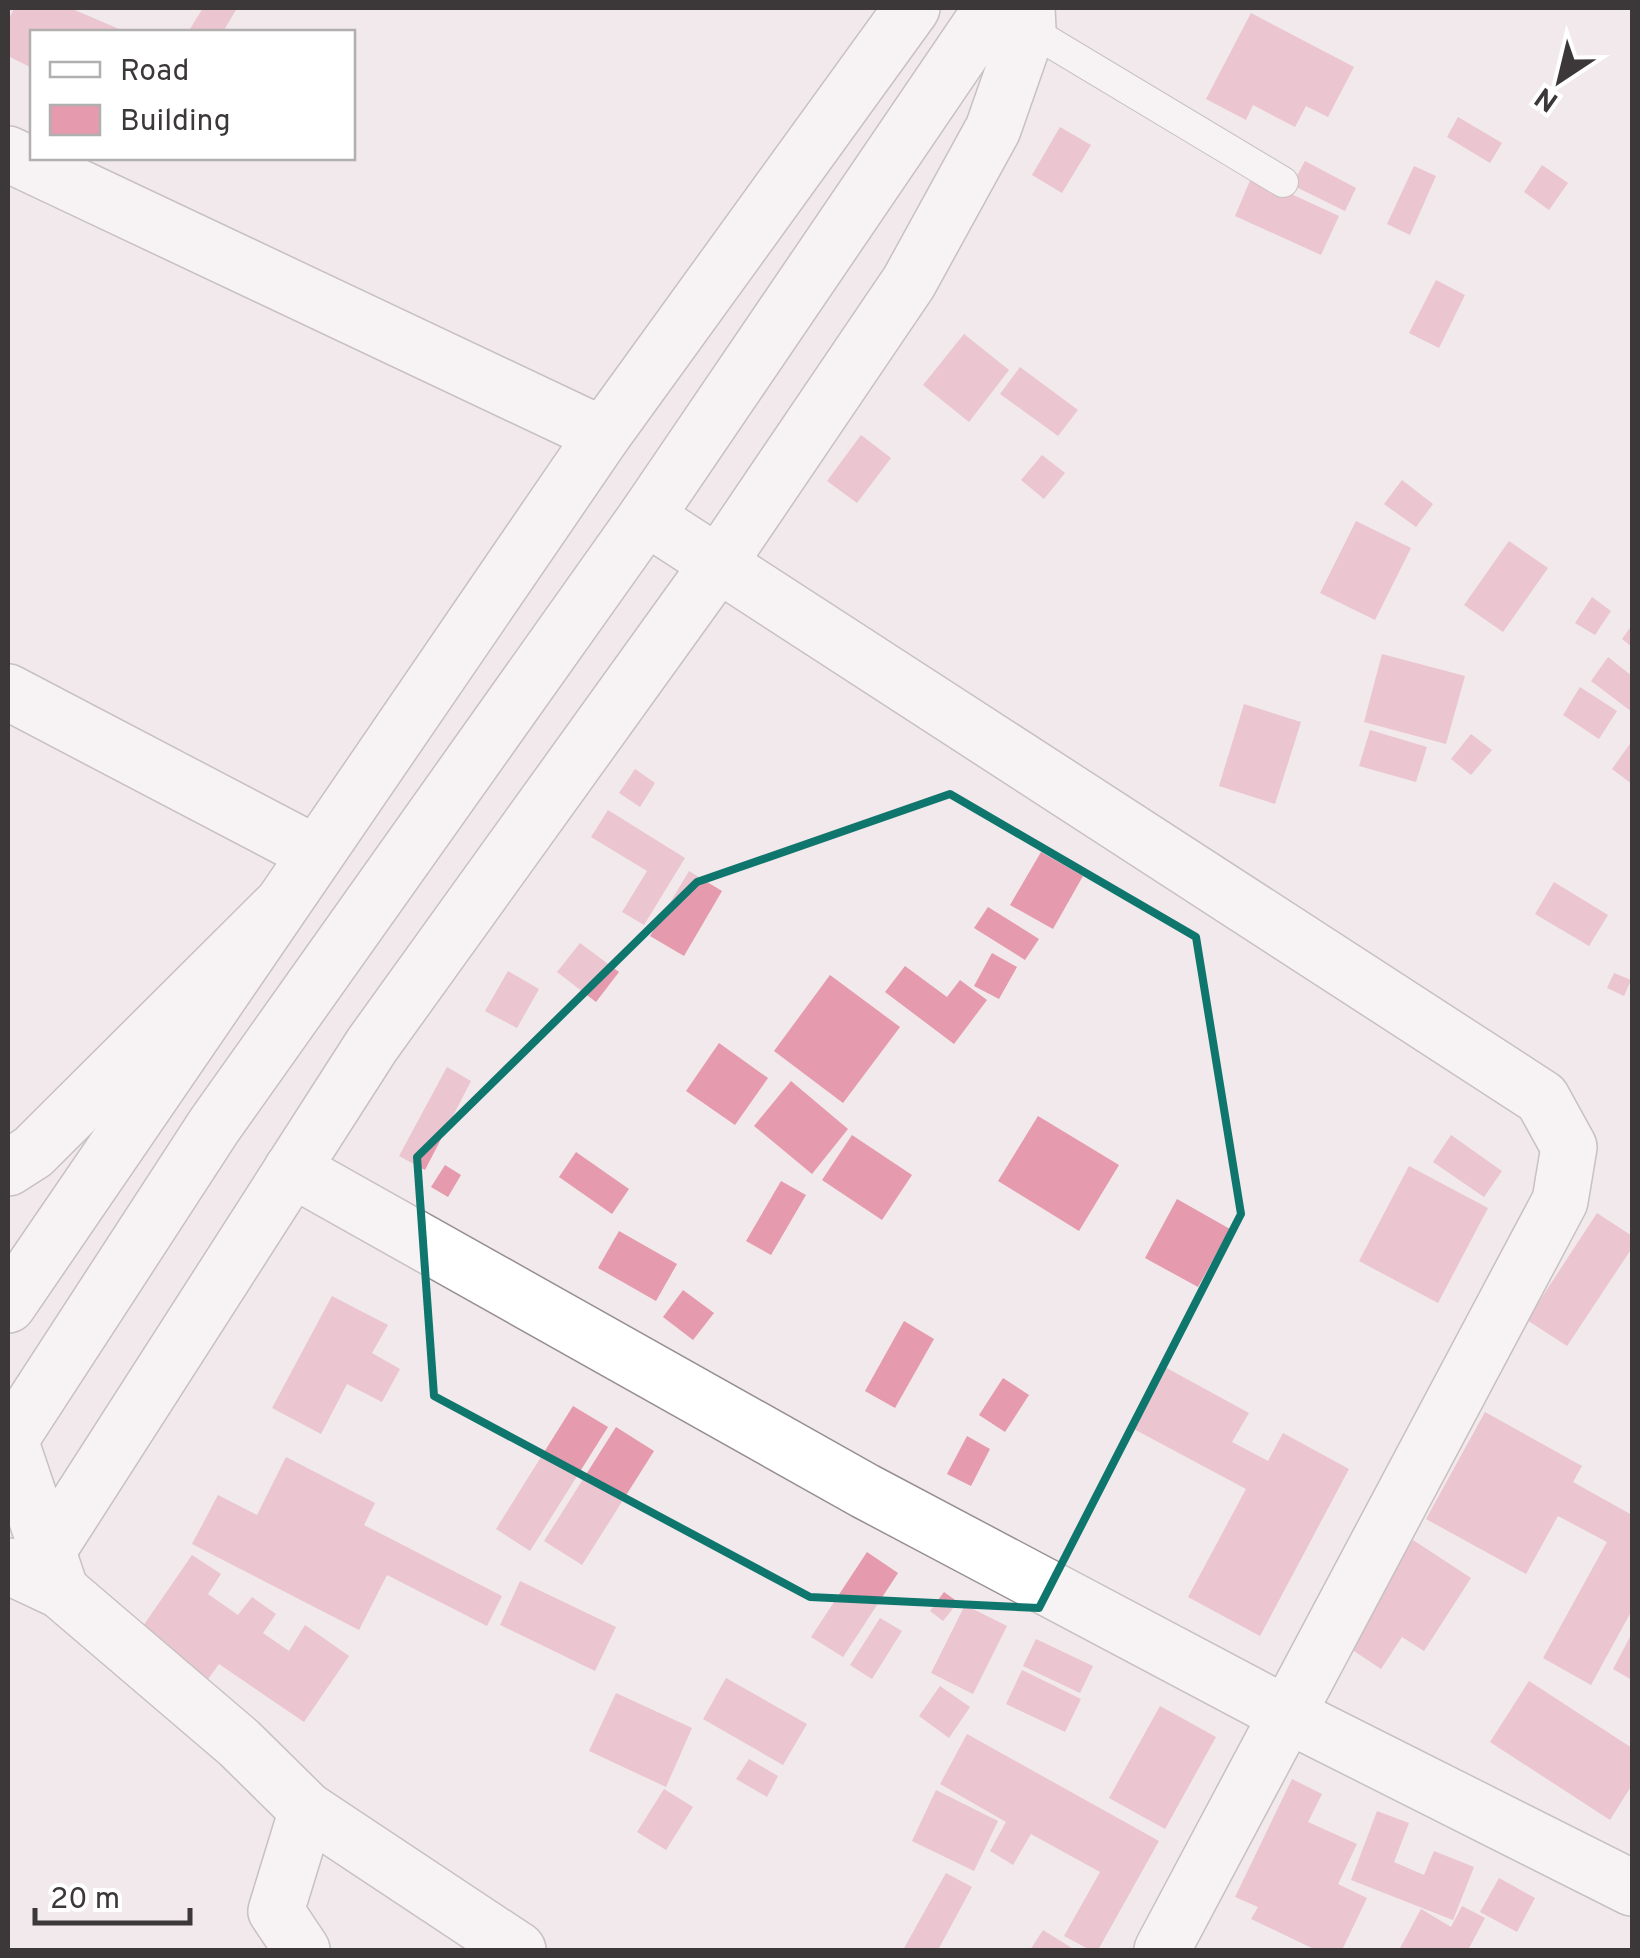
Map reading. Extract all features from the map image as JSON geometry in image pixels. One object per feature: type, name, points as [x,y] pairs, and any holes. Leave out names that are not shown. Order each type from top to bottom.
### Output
[{"type":"main road","points":[[8,1305],[603,435],[912,8]]},
{"type":"main road","points":[[518,1950],[307,1810],[239,1743],[39,1570],[8,1440],[214,1126],[646,517],[1016,15]]},
{"type":"main road","points":[[39,1570],[372,1046],[718,564],[909,282],[993,129],[1016,15]]},
{"type":"main road","points":[[8,154],[603,435]]},
{"type":"main road","points":[[646,517],[1542,1098],[1568,1148],[1560,1201],[1162,1950]]},
{"type":"main road","points":[[8,692],[315,853]]},
{"type":"main road","points":[[8,1168],[33,1152],[279,907]]},
{"type":"main road","points":[[292,1169],[865,1491],[1286,1714],[1632,1888]]},
{"type":"main road","points":[[302,1950],[276,1911],[307,1810]]},
{"type":"lane","points":[[1016,15],[1284,182]]},
{"type":"highlighted area","points":[[950,794],[1196,937],[1241,1214],[1039,1608],[810,1597],[434,1396],[417,1157],[697,882]]},
{"type":"building","points":[[14,8],[70,8],[121,30],[30,30],[30,67],[8,56],[8,21]]},
{"type":"building","points":[[203,8],[237,8],[224,30],[189,30]]},
{"type":"building","points":[[1251,13],[1354,67],[1328,117],[1306,106],[1295,127],[1253,105],[1246,120],[1206,99]]},
{"type":"building","points":[[1458,117],[1502,143],[1490,163],[1447,137]]},
{"type":"building","points":[[1060,127],[1091,145],[1062,193],[1032,175]]},
{"type":"building","points":[[1305,161],[1356,188],[1345,211],[1292,185]]},
{"type":"building","points":[[1542,165],[1568,183],[1549,210],[1524,192]]},
{"type":"building","points":[[1414,166],[1436,176],[1410,235],[1387,224]]},
{"type":"building","points":[[1252,176],[1339,216],[1321,255],[1235,216]]},
{"type":"building","points":[[1436,280],[1465,295],[1439,348],[1409,333]]},
{"type":"building","points":[[964,334],[1009,370],[969,422],[923,385]]},
{"type":"building","points":[[1020,367],[1078,410],[1058,436],[1000,394]]},
{"type":"building","points":[[861,435],[891,458],[857,503],[827,481]]},
{"type":"building","points":[[1042,455],[1065,473],[1044,499],[1021,480]]},
{"type":"building","points":[[1402,480],[1433,504],[1416,527],[1384,504]]},
{"type":"building","points":[[1356,521],[1411,548],[1375,620],[1320,593]]},
{"type":"building","points":[[1509,541],[1548,568],[1503,632],[1464,605]]},
{"type":"building","points":[[1592,597],[1611,611],[1595,635],[1575,623]]},
{"type":"building","points":[[1632,625],[1632,647],[1622,639]]},
{"type":"building","points":[[1382,654],[1465,676],[1446,744],[1364,722]]},
{"type":"building","points":[[1608,657],[1632,676],[1632,712],[1591,681]]},
{"type":"building","points":[[1580,687],[1617,711],[1599,739],[1563,715]]},
{"type":"building","points":[[1244,704],[1301,722],[1275,804],[1219,786]]},
{"type":"building","points":[[1370,730],[1427,747],[1416,782],[1359,766]]},
{"type":"building","points":[[1471,734],[1492,750],[1471,775],[1451,759]]},
{"type":"building","points":[[1632,741],[1632,784],[1612,769]]},
{"type":"building","points":[[635,769],[655,783],[640,807],[619,793]]},
{"type":"building","points":[[608,810],[685,858],[644,925],[622,912],[647,871],[591,837]]},
{"type":"building","points":[[1041,852],[1083,876],[1053,929],[1010,905]]},
{"type":"building","points":[[689,871],[722,891],[684,956],[650,936]]},
{"type":"building","points":[[1554,882],[1608,915],[1589,946],[1535,914]]},
{"type":"building","points":[[988,907],[1039,939],[1025,960],[974,928]]},
{"type":"building","points":[[580,943],[619,972],[596,1002],[557,972]]},
{"type":"building","points":[[992,953],[1017,967],[999,999],[974,986]]},
{"type":"building","points":[[905,966],[947,997],[960,980],[987,1000],[954,1044],[885,992]]},
{"type":"building","points":[[508,971],[539,989],[517,1028],[485,1011]]},
{"type":"building","points":[[1614,973],[1631,980],[1624,996],[1607,988]]},
{"type":"building","points":[[830,975],[900,1027],[843,1103],[774,1051]]},
{"type":"building","points":[[719,1043],[768,1078],[735,1125],[686,1091]]},
{"type":"building","points":[[447,1067],[471,1081],[425,1170],[399,1156]]},
{"type":"building","points":[[791,1081],[848,1129],[812,1174],[754,1126]]},
{"type":"building","points":[[1038,1116],[1119,1165],[1079,1231],[998,1181]]},
{"type":"building","points":[[852,1135],[912,1175],[882,1220],[822,1180]]},
{"type":"building","points":[[1451,1135],[1502,1171],[1484,1197],[1433,1162]]},
{"type":"building","points":[[576,1152],[629,1189],[612,1214],[559,1177]]},
{"type":"building","points":[[445,1165],[461,1175],[448,1197],[431,1187]]},
{"type":"building","points":[[1409,1166],[1488,1208],[1438,1303],[1359,1261]]},
{"type":"building","points":[[781,1181],[806,1195],[771,1255],[746,1241]]},
{"type":"building","points":[[1177,1199],[1230,1229],[1198,1287],[1145,1258]]},
{"type":"building","points":[[1597,1213],[1632,1236],[1632,1248],[1567,1346],[1527,1320]]},
{"type":"building","points":[[619,1231],[677,1264],[656,1301],[598,1268]]},
{"type":"building","points":[[683,1290],[714,1313],[693,1340],[663,1317]]},
{"type":"building","points":[[332,1296],[388,1325],[372,1353],[400,1369],[382,1402],[347,1384],[321,1434],[272,1408]]},
{"type":"building","points":[[904,1321],[934,1339],[895,1408],[865,1391]]},
{"type":"building","points":[[1163,1366],[1249,1413],[1232,1442],[1268,1461],[1283,1433],[1349,1469],[1260,1636],[1188,1597],[1246,1489],[1130,1427]]},
{"type":"building","points":[[1003,1378],[1029,1395],[1005,1432],[979,1415]]},
{"type":"building","points":[[573,1406],[608,1427],[530,1551],[496,1529]]},
{"type":"building","points":[[1485,1412],[1582,1466],[1573,1482],[1632,1515],[1632,1610],[1591,1685],[1543,1658],[1607,1542],[1558,1516],[1526,1574],[1426,1519]]},
{"type":"building","points":[[616,1427],[654,1451],[582,1565],[544,1541]]},
{"type":"building","points":[[967,1436],[990,1449],[971,1486],[947,1474]]},
{"type":"building","points":[[286,1457],[375,1503],[364,1525],[502,1596],[487,1626],[387,1575],[359,1630],[192,1544],[218,1495],[257,1515]]},
{"type":"building","points":[[1413,1540],[1471,1578],[1424,1651],[1402,1637],[1381,1669],[1345,1645]]},
{"type":"building","points":[[867,1552],[898,1573],[843,1657],[811,1637]]},
{"type":"building","points":[[192,1555],[221,1574],[208,1594],[238,1615],[252,1597],[276,1614],[263,1633],[289,1651],[305,1625],[349,1656],[304,1722],[219,1664],[201,1689],[132,1642]]},
{"type":"building","points":[[520,1581],[616,1627],[595,1671],[500,1625]]},
{"type":"building","points":[[944,1592],[958,1602],[943,1621],[930,1611]]},
{"type":"building","points":[[965,1605],[1007,1626],[973,1694],[931,1673]]},
{"type":"building","points":[[880,1618],[902,1631],[872,1679],[850,1665]]},
{"type":"building","points":[[1632,1633],[1632,1680],[1613,1669]]},
{"type":"building","points":[[1036,1639],[1093,1666],[1080,1693],[1023,1666]]},
{"type":"building","points":[[1022,1670],[1081,1699],[1065,1732],[1006,1704]]},
{"type":"building","points":[[726,1678],[807,1724],[783,1765],[703,1719]]},
{"type":"building","points":[[1529,1681],[1632,1748],[1632,1785],[1610,1820],[1490,1742]]},
{"type":"building","points":[[940,1686],[970,1707],[949,1738],[919,1716]]},
{"type":"building","points":[[616,1693],[692,1728],[666,1787],[589,1751]]},
{"type":"building","points":[[1160,1706],[1216,1737],[1165,1829],[1109,1798]]},
{"type":"building","points":[[967,1734],[1159,1841],[1098,1950],[1090,1950],[1064,1936],[1100,1872],[1031,1834],[1013,1865],[990,1851],[1006,1822],[940,1784]]},
{"type":"building","points":[[749,1759],[778,1776],[767,1797],[736,1779]]},
{"type":"building","points":[[1292,1779],[1322,1794],[1308,1822],[1357,1844],[1338,1884],[1367,1898],[1342,1950],[1316,1950],[1251,1919],[1258,1907],[1235,1897]]},
{"type":"building","points":[[664,1789],[693,1807],[666,1850],[637,1832]]},
{"type":"building","points":[[936,1790],[998,1821],[974,1871],[912,1841]]},
{"type":"building","points":[[1377,1811],[1409,1823],[1394,1862],[1424,1875],[1434,1851],[1474,1867],[1453,1920],[1351,1880]]},
{"type":"building","points":[[946,1873],[972,1887],[938,1950],[903,1950]]},
{"type":"building","points":[[1499,1878],[1535,1898],[1517,1932],[1480,1912]]},
{"type":"building","points":[[1462,1906],[1485,1918],[1468,1950],[1399,1950],[1421,1909],[1451,1927]]},
{"type":"building","points":[[1043,1930],[1075,1950],[1030,1950]]}]
